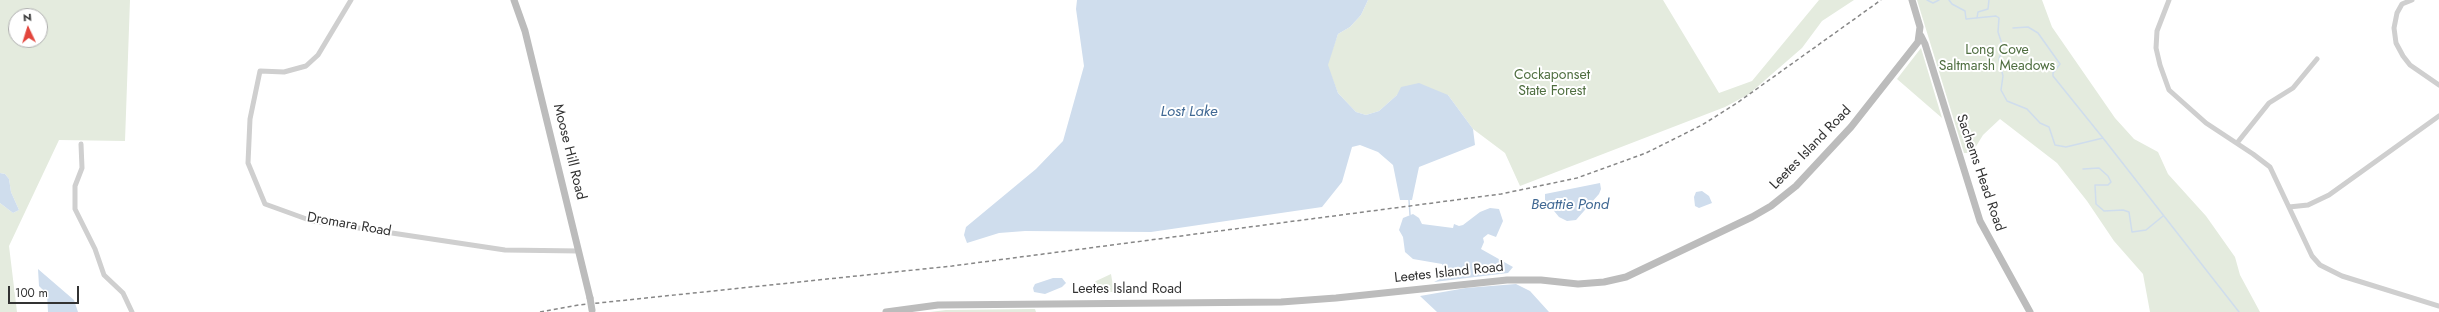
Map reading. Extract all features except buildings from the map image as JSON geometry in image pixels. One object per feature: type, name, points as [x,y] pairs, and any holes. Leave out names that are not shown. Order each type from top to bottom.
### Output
[{"type":"main road","name":"Moose Hill Road","points":[[514,0],[526,31],[592,311]]},
{"type":"main road","name":"Sachems Head Road","points":[[1912,0],[1920,36],[1925,44],[1980,221],[2030,312]]},
{"type":"main road","name":"Leetes Island Road","points":[[886,312],[920,306],[952,305],[1281,302],[1336,298],[1507,280],[1540,280],[1578,284],[1614,280],[1638,272],[1724,231],[1778,201],[1843,136],[1915,46],[1920,36]]},
{"type":"street","name":"Dromara Road","points":[[352,0],[318,55],[306,66],[284,72],[260,71],[250,119],[248,163],[265,204],[312,221],[498,249],[579,251]]},
{"type":"street","points":[[2169,0],[2157,31],[2156,48],[2160,65],[2169,90],[2206,123],[2238,143],[2270,167],[2306,247],[2320,265],[2342,276],[2439,306]]},
{"type":"street","points":[[2412,0],[2402,4],[2397,13],[2394,28],[2396,43],[2410,65],[2439,85]]},
{"type":"street","points":[[2238,143],[2268,103],[2294,88],[2317,59]]},
{"type":"street","points":[[2289,207],[2308,205],[2334,192],[2439,116]]},
{"type":"street","points":[[81,144],[82,168],[75,186],[75,209],[95,249],[104,275],[123,293],[132,312]]},
{"type":"green space","points":[[0,0],[130,0],[125,141],[59,140],[9,246],[17,312],[0,312],[0,203],[13,213],[19,210],[11,192],[9,179],[5,174],[0,173]]},
{"type":"green space","name":"Cockaponset State Forest","points":[[1368,0],[1663,0],[1719,93],[1752,81],[1819,0],[1854,0],[1822,21],[1802,48],[1749,94],[1725,107],[1520,186],[1505,153],[1473,129],[1448,95],[1397,95],[1379,111],[1366,115],[1356,112],[1338,93],[1327,65],[1338,34],[1350,27],[1361,15]]},
{"type":"green space","name":"Long Cove Saltmarsh Meadows","points":[[1917,0],[2042,0],[2052,27],[2115,118],[2134,139],[2158,152],[2168,174],[2206,216],[2235,257],[2240,275],[2260,312],[2150,312],[2143,274],[2114,241],[2087,201],[2057,163],[2000,119],[1983,135],[1975,148],[1969,153],[1964,153]]},
{"type":"green space","name":"Long Cove Saltmarsh Meadows","points":[[1921,48],[1942,118],[1897,79]]},
{"type":"green space","points":[[1111,274],[1114,292],[1085,292],[1096,281]]},
{"type":"green space","points":[[1035,309],[1036,312],[930,312],[946,310]]},
{"type":"water","name":"Lost Lake","points":[[1077,0],[1368,0],[1361,15],[1350,27],[1338,34],[1328,65],[1338,93],[1356,112],[1366,115],[1379,111],[1397,95],[1401,87],[1419,83],[1448,95],[1473,129],[1475,145],[1419,167],[1412,200],[1400,200],[1393,165],[1378,152],[1360,145],[1352,147],[1342,182],[1322,207],[1151,232],[1025,231],[999,233],[967,243],[964,235],[966,227],[1036,169],[1063,141],[1084,66],[1076,9]]},
{"type":"water","points":[[0,173],[5,174],[9,179],[11,192],[19,210],[13,213],[0,203]]},
{"type":"water","name":"Beattie Pond","points":[[1600,183],[1601,189],[1599,194],[1576,220],[1567,221],[1559,217],[1545,200],[1545,194]]},
{"type":"water","points":[[1702,191],[1709,196],[1712,203],[1699,208],[1695,206],[1694,197],[1696,192]]},
{"type":"water","points":[[1490,208],[1499,209],[1503,221],[1496,237],[1488,234],[1483,238],[1484,242],[1481,249],[1513,267],[1508,273],[1434,282],[1448,275],[1442,264],[1413,259],[1405,252],[1403,237],[1399,230],[1403,218],[1413,214],[1419,218],[1422,224],[1453,228],[1454,224],[1459,226],[1463,225],[1480,212]]},
{"type":"water","points":[[38,269],[74,300],[78,312],[48,312],[47,294],[39,286]]},
{"type":"water","points":[[1053,278],[1062,278],[1066,283],[1062,287],[1045,294],[1034,292],[1033,288],[1035,284]]},
{"type":"water","points":[[1516,284],[1530,291],[1549,312],[1437,312],[1420,296],[1466,288]]},
{"type":"waterway","points":[[1927,0],[1933,3],[1939,0]]},
{"type":"waterway","points":[[1949,0],[1952,4],[1965,11],[1966,19],[1996,16],[1999,18],[1998,32],[2003,47],[1999,59],[2003,76],[2001,90],[2007,101],[2027,109],[2040,123],[2049,127],[2055,145],[2066,147],[2103,138],[2239,312]]},
{"type":"waterway","points":[[1977,18],[1978,12],[1988,9],[1989,0]]},
{"type":"waterway","points":[[2013,28],[2028,27],[2038,33],[2060,64],[2053,73],[2053,76],[2103,138]]},
{"type":"waterway","points":[[2083,169],[2099,168],[2108,176],[2111,182],[2108,185],[2095,185],[2096,204],[2104,211],[2123,210],[2129,212],[2132,232],[2146,230],[2163,216]]},
{"type":"waterway","points":[[1409,200],[1410,215]]},
{"type":"railway","points":[[540,312],[579,305],[952,266],[1501,194],[1577,178],[1646,153],[1702,125],[1737,103],[1881,0]]}]
